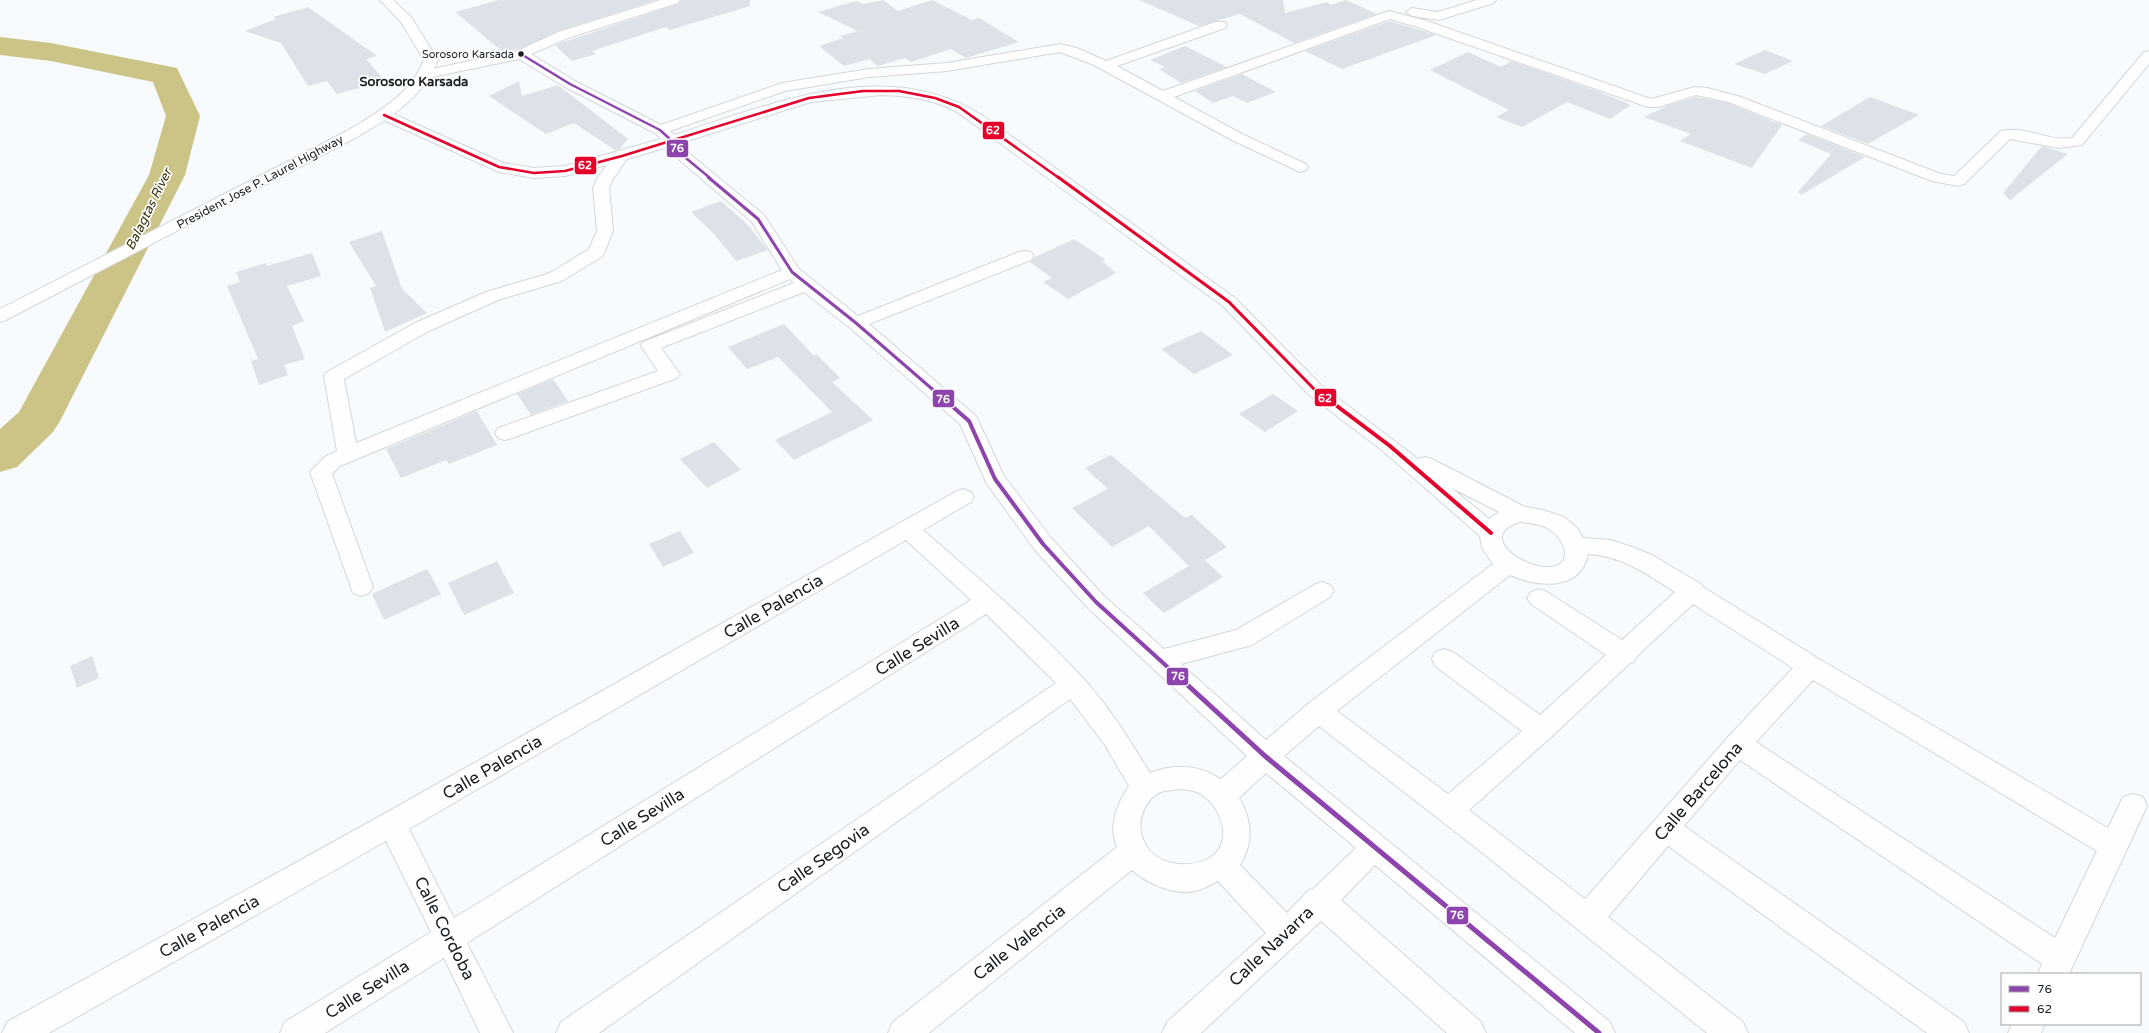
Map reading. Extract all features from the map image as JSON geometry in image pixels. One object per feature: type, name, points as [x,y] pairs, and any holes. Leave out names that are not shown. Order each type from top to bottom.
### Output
[{"type":"main road","name":"President Jose P. Laurel Highway","points":[[0,316],[162,234],[352,134],[384,115],[414,93],[427,74],[431,60],[424,46],[406,20],[386,0]]},
{"type":"main road","points":[[427,74],[521,54],[563,35],[674,0]]},
{"type":"main road","points":[[1162,96],[1389,15],[1409,12],[1439,16],[1490,0]]},
{"type":"main road","points":[[1389,15],[1422,24],[1648,103],[1654,104],[1695,91],[1707,92],[1733,99],[1938,178],[1951,181],[1958,180],[2006,134],[2016,134],[2066,145],[2077,142],[2149,55]]},
{"type":"main road","points":[[1104,66],[1220,25]]},
{"type":"main road","points":[[384,115],[499,167],[534,172],[565,171],[622,156],[666,135],[782,87],[869,72],[948,67],[1060,48],[1074,51],[1162,96],[1237,137],[1300,167]]},
{"type":"main road","points":[[521,54],[570,84],[666,135],[681,154],[758,219],[799,278],[856,323],[969,421],[995,479],[1044,544],[1096,602],[1265,756],[1599,1033]]},
{"type":"main road","points":[[666,135],[809,98],[838,93],[868,90],[899,92],[952,104],[978,119],[1229,302],[1315,390],[1390,446],[1492,533]]},
{"type":"main road","points":[[348,454],[334,376],[422,327],[492,296],[556,277],[597,252],[605,231],[601,188],[605,178],[622,156]]},
{"type":"main road","points":[[856,323],[1025,256]]},
{"type":"main road","points":[[505,433],[670,374],[650,346],[799,278]]},
{"type":"main road","points":[[361,587],[321,472],[332,460],[799,278]]},
{"type":"main road","points":[[1390,446],[1520,514],[1540,517],[1556,523],[1569,534],[1577,546],[1577,558],[1571,568],[1558,575],[1541,576],[1523,572],[1508,564],[1497,554],[1492,543],[1492,533],[1501,520],[1520,514]]},
{"type":"main road","name":"Calle Palencia","points":[[18,1033],[392,824],[963,497]]},
{"type":"main road","points":[[908,529],[988,601],[1073,684],[1114,737],[1145,788]]},
{"type":"main road","points":[[1577,546],[1598,545],[1621,550],[1644,561],[1693,590],[1810,666],[2113,846]]},
{"type":"main road","points":[[1222,796],[1265,756],[1318,711],[1508,564]]},
{"type":"main road","points":[[1449,810],[1541,730],[1693,590]]},
{"type":"main road","points":[[1159,660],[1243,638],[1322,591]]},
{"type":"main road","points":[[1539,598],[1624,655]]},
{"type":"main road","name":"Calle Sevilla","points":[[296,1033],[988,601]]},
{"type":"main road","points":[[1444,659],[1541,730]]},
{"type":"main road","name":"Calle Barcelona","points":[[1588,918],[1738,744],[1810,666]]},
{"type":"main road","name":"Calle Segovia","points":[[572,1033],[1073,684]]},
{"type":"main road","points":[[1318,711],[1588,918],[1732,1033]]},
{"type":"main road","points":[[1738,744],[2056,966],[2133,806]]},
{"type":"main road","points":[[1182,777],[1202,782],[1222,796],[1234,811],[1238,832],[1232,854],[1222,866],[1194,878],[1170,877],[1149,867],[1134,851],[1126,828],[1130,806],[1145,788],[1162,780],[1182,777]]},
{"type":"main road","name":"Calle Cordoba","points":[[392,824],[497,1033]]},
{"type":"main road","points":[[1666,829],[1953,1033]]},
{"type":"main road","name":"Calle Valencia","points":[[904,1033],[1134,851]]},
{"type":"main road","name":"Calle Navarra","points":[[1178,1033],[1287,934],[1364,858]]},
{"type":"main road","points":[[1222,866],[1287,934]]},
{"type":"main road","points":[[1320,900],[1463,1031]]},
{"type":"building","points":[[499,0],[656,0],[558,31],[521,48],[503,52],[455,12]]},
{"type":"building","points":[[681,0],[750,0],[750,6],[670,30],[666,27],[592,51],[596,54],[572,61],[555,45],[678,4]]},
{"type":"building","points":[[883,0],[898,11],[932,0],[972,20],[979,18],[1019,42],[966,58],[951,49],[911,62],[905,58],[877,66],[870,59],[844,66],[819,46],[843,38],[840,36],[858,31],[818,12],[856,1],[863,4]]},
{"type":"building","points":[[1139,0],[1283,0],[1285,13],[1327,2],[1331,5],[1346,0],[1377,14],[1294,43],[1240,14],[1199,26]]},
{"type":"building","points":[[308,7],[377,56],[366,59],[385,81],[337,94],[327,81],[308,86],[281,43],[245,31],[276,19],[273,17]]},
{"type":"building","points":[[1390,21],[1436,35],[1342,69],[1305,51]]},
{"type":"building","points":[[1185,46],[1227,67],[1181,83],[1159,69],[1165,67],[1150,60]]},
{"type":"building","points":[[1765,50],[1793,61],[1765,74],[1734,64]]},
{"type":"building","points":[[1468,52],[1501,67],[1512,61],[1600,92],[1631,105],[1610,119],[1567,102],[1522,127],[1496,117],[1509,110],[1430,70]]},
{"type":"building","points":[[1242,74],[1276,92],[1247,103],[1233,96],[1213,103],[1195,91]]},
{"type":"building","points":[[519,81],[522,96],[558,85],[628,139],[620,149],[615,150],[574,123],[546,134],[489,96]]},
{"type":"building","points":[[1696,97],[1728,103],[1782,125],[1752,168],[1680,141],[1691,134],[1644,117],[1669,105]]},
{"type":"building","points":[[1870,97],[1919,115],[1868,144],[1821,126]]},
{"type":"building","points":[[1807,134],[1865,157],[1801,195],[1798,192],[1831,154],[1798,140]]},
{"type":"building","points":[[2042,146],[2068,154],[2010,200],[2003,193]]},
{"type":"building","points":[[721,201],[746,223],[768,250],[736,261],[715,235],[691,212]]},
{"type":"building","points":[[382,231],[402,289],[427,313],[385,332],[370,288],[376,286],[349,242]]},
{"type":"building","points":[[1074,239],[1106,260],[1102,261],[1116,273],[1068,299],[1043,282],[1052,278],[1030,262],[1035,257]]},
{"type":"building","points":[[312,253],[321,276],[287,286],[304,321],[292,326],[305,359],[284,365],[288,375],[259,385],[251,361],[258,359],[227,286],[240,282],[236,272],[266,263],[267,266]]},
{"type":"building","points":[[784,324],[814,356],[816,354],[840,378],[832,382],[873,420],[794,460],[775,440],[832,412],[778,357],[747,369],[728,347]]},
{"type":"building","points":[[1201,331],[1233,355],[1194,374],[1161,349]]},
{"type":"building","points":[[553,379],[568,401],[531,415],[517,394]]},
{"type":"building","points":[[1273,394],[1298,411],[1265,432],[1239,414]]},
{"type":"building","points":[[477,411],[497,445],[449,464],[446,460],[401,478],[386,449]]},
{"type":"building","points":[[714,442],[741,470],[707,488],[680,459]]},
{"type":"building","points":[[1111,455],[1185,518],[1192,515],[1227,547],[1205,560],[1223,577],[1164,613],[1143,593],[1189,566],[1149,526],[1112,547],[1072,508],[1108,489],[1085,468]]},
{"type":"building","points":[[680,531],[694,553],[663,567],[649,544]]},
{"type":"building","points":[[497,561],[514,593],[464,615],[448,583]]},
{"type":"building","points":[[427,569],[441,594],[384,620],[372,594]]},
{"type":"building","points":[[92,656],[99,678],[77,688],[70,666]]},
{"type":"waterway","name":"Balagtas River","points":[[0,46],[51,52],[166,75],[183,116],[167,175],[37,421],[0,456]]},
{"type":"transit line","name":"76","points":[[521,54],[570,84],[660,130],[672,141],[681,154],[758,219],[792,272],[806,285],[856,323],[969,421],[995,479],[1043,544],[1096,602],[1265,756],[1599,1033]]},
{"type":"transit line","name":"62","points":[[384,115],[499,167],[534,173],[565,171],[622,156],[809,98],[881,90],[917,94],[952,104],[978,119],[1229,302],[1315,390],[1390,446],[1491,533]]},
{"type":"place","name":"Sorosoro Karsada","points":[[521,54]]},
{"type":"district","name":"Sorosoro Karsada","points":[[414,81]]}]
